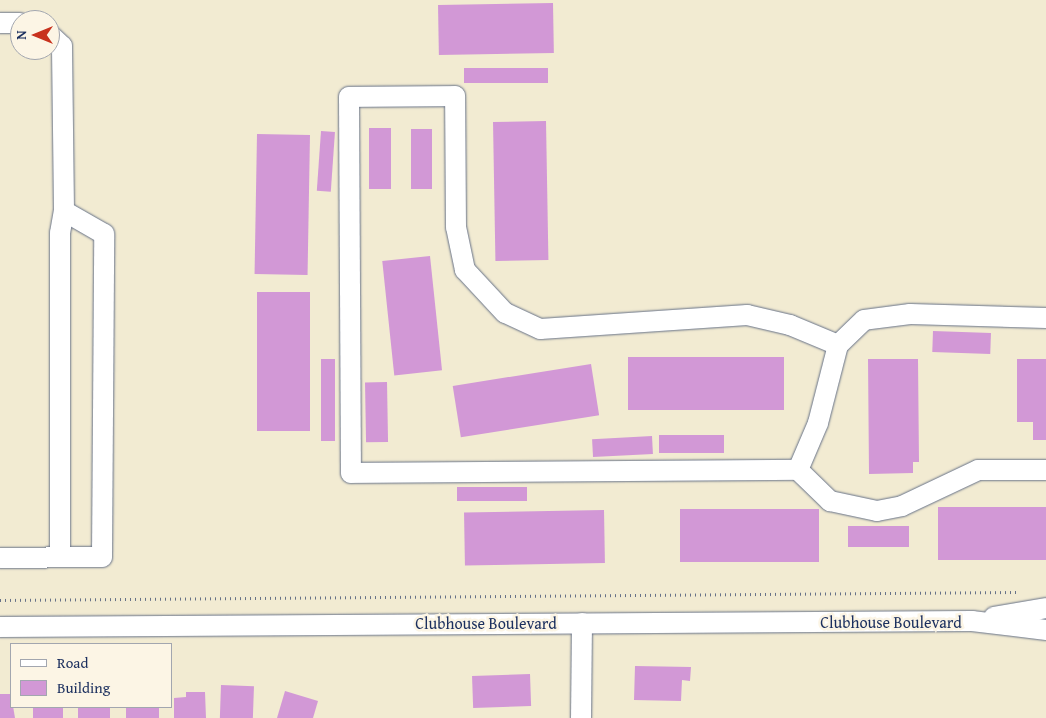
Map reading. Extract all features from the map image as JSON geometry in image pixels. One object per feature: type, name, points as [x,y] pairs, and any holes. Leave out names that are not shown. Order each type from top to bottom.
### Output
[{"type":"street","points":[[60,44],[62,46],[64,211],[60,233],[60,557]]},
{"type":"street","points":[[838,345],[790,325],[747,315],[540,329],[505,313],[465,270],[456,227],[455,96],[349,97],[351,473],[798,470],[830,501],[877,511],[902,506],[978,470],[1046,470]]},
{"type":"street","points":[[0,558],[102,557],[104,234],[64,211]]},
{"type":"street","points":[[798,470],[818,424],[838,345],[864,320],[910,314],[1046,318]]},
{"type":"street","points":[[972,621],[1046,608]]},
{"type":"street","points":[[972,621],[1046,630]]},
{"type":"street","name":"Clubhouse Boulevard","points":[[0,627],[972,621]]},
{"type":"street","points":[[582,623],[582,718]]},
{"type":"path","points":[[0,600],[1027,591]]},
{"type":"building","points":[[553,3],[554,53],[439,55],[438,5]]},
{"type":"building","points":[[464,68],[548,68],[548,83],[464,83]]},
{"type":"building","points":[[546,121],[548,260],[495,261],[493,122]]},
{"type":"building","points":[[369,128],[391,128],[391,189],[369,189]]},
{"type":"building","points":[[411,129],[432,129],[432,189],[411,189]]},
{"type":"building","points":[[321,131],[335,132],[331,192],[317,191]]},
{"type":"building","points":[[257,134],[310,135],[308,275],[255,274]]},
{"type":"building","points":[[430,256],[442,370],[394,375],[382,261]]},
{"type":"building","points":[[257,292],[310,292],[310,431],[257,431]]},
{"type":"building","points":[[933,331],[991,333],[990,354],[932,352]]},
{"type":"building","points":[[628,357],[784,357],[784,410],[628,410]]},
{"type":"building","points":[[321,359],[335,359],[335,441],[321,441]]},
{"type":"building","points":[[868,359],[918,359],[919,462],[913,462],[913,473],[869,474]]},
{"type":"building","points":[[1017,359],[1046,359],[1046,440],[1033,440],[1033,422],[1017,422]]},
{"type":"building","points":[[591,364],[599,415],[461,437],[453,386]]},
{"type":"building","points":[[365,382],[387,382],[388,442],[366,442]]},
{"type":"building","points":[[659,435],[724,435],[724,453],[659,453]]},
{"type":"building","points":[[652,436],[653,454],[593,457],[592,439]]},
{"type":"building","points":[[457,487],[527,487],[527,501],[457,501]]},
{"type":"building","points":[[938,507],[1046,507],[1046,560],[938,560]]},
{"type":"building","points":[[680,509],[819,509],[819,562],[680,562]]},
{"type":"building","points":[[604,510],[605,563],[465,565],[464,512]]},
{"type":"building","points":[[848,526],[909,526],[909,547],[848,547]]},
{"type":"building","points":[[635,666],[691,667],[690,681],[682,680],[681,701],[634,700]]},
{"type":"building","points":[[530,674],[531,706],[473,708],[472,676]]},
{"type":"building","points":[[221,685],[254,686],[253,718],[220,718]]},
{"type":"building","points":[[285,691],[318,701],[313,718],[277,718]]},
{"type":"building","points":[[186,692],[205,692],[206,718],[174,718],[174,698],[186,697]]},
{"type":"building","points":[[0,694],[10,694],[10,708],[13,708],[15,718],[0,718]]},
{"type":"building","points":[[33,708],[63,708],[63,718],[33,718]]},
{"type":"building","points":[[78,708],[110,708],[110,718],[78,718]]},
{"type":"building","points":[[126,708],[159,708],[159,718],[126,718]]}]
